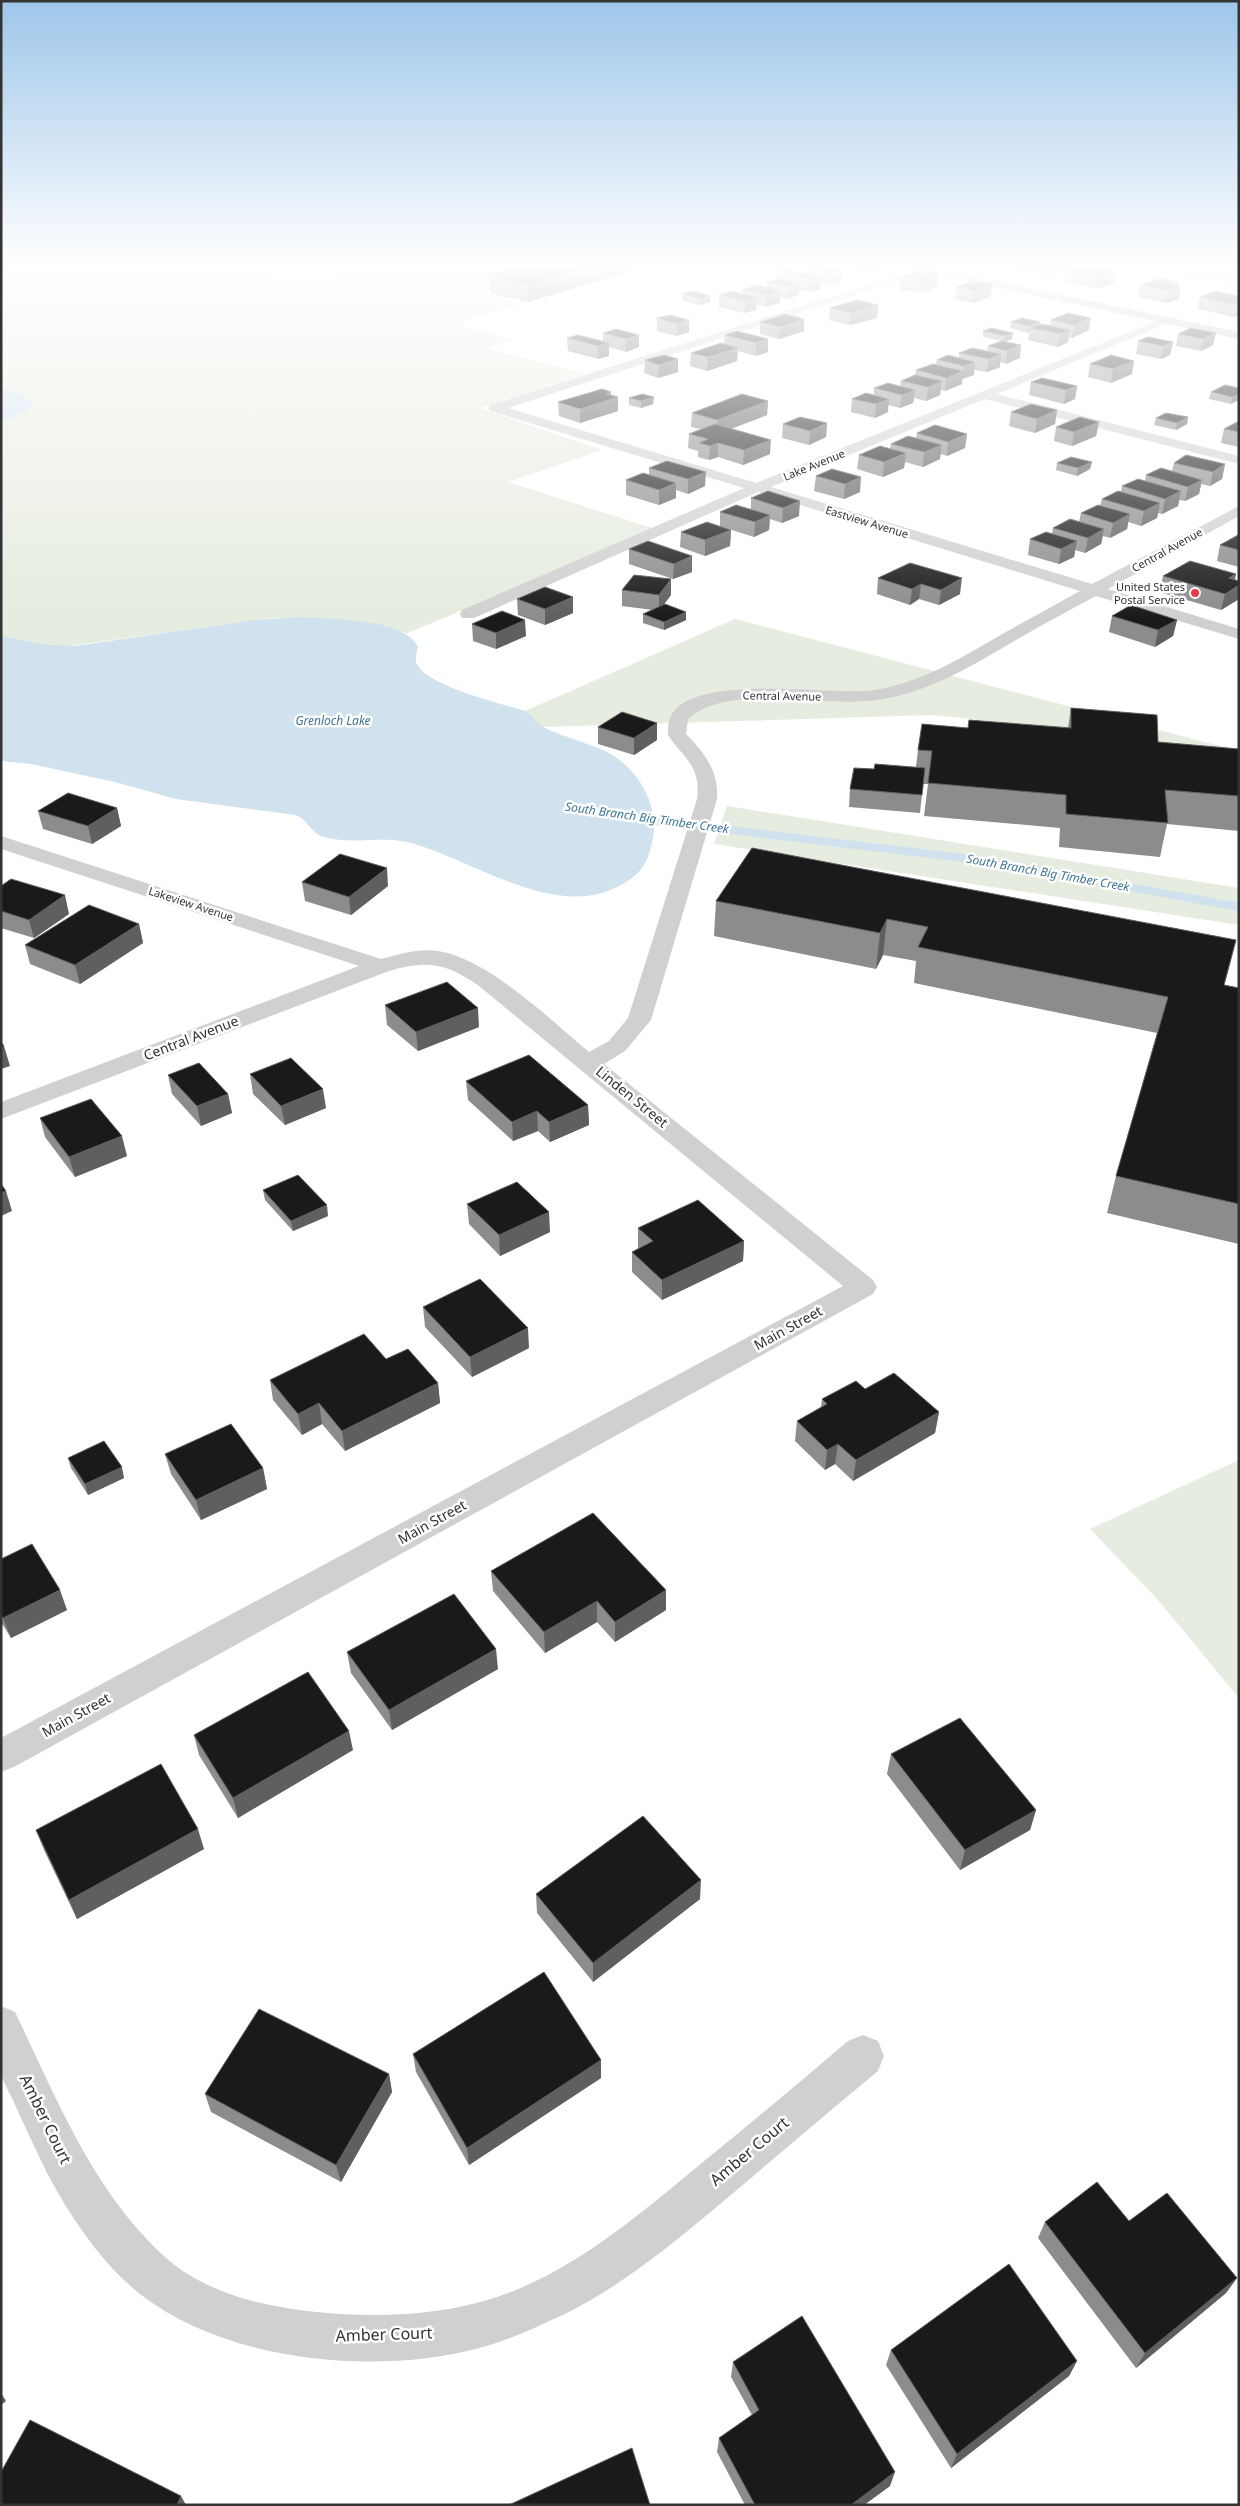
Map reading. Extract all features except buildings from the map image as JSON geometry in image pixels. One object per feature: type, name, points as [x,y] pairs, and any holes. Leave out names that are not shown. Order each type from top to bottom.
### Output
[{"type":"street","name":"Eastview Avenue","points":[[566,385],[495,408],[1239,634]]},
{"type":"street","name":"Lake Avenue","points":[[468,614],[756,488],[1009,385]]},
{"type":"street","points":[[985,395],[1239,460]]},
{"type":"street","name":"Central Avenue","points":[[589,1062],[617,1046],[639,1020],[708,799],[709,779],[698,758],[677,735],[677,719],[683,710],[712,699],[750,694],[862,697],[904,689],[982,651],[1239,510]]},
{"type":"street","name":"Lakeview Avenue","points":[[1,842],[381,966]]},
{"type":"street","name":"Linden Street","points":[[381,966],[399,960],[433,957],[462,964],[589,1062],[863,1287]]},
{"type":"street","name":"Central Avenue","points":[[1,1110],[381,966]]},
{"type":"street","name":"Main Street","points":[[1,1756],[863,1287]]},
{"type":"street","name":"Amber Court","points":[[1,2026],[64,2157],[87,2198],[120,2242],[154,2277],[199,2304],[244,2322],[296,2334],[358,2338],[431,2335],[499,2320],[559,2292],[614,2260],[675,2214],[863,2056]]},
{"type":"shaded area","points":[[1,385],[551,385],[480,408],[602,450],[508,482],[655,529],[408,633],[273,618],[62,647],[1,640]]},
{"type":"shaded area","points":[[735,619],[1239,751],[1239,764],[1140,736],[932,715],[542,727],[525,711]]},
{"type":"shaded area","points":[[727,806],[1239,888],[1239,925],[714,844]]},
{"type":"shaded area","points":[[1239,1460],[1239,1698],[1158,1600],[1090,1529]]},
{"type":"water","points":[[1,388],[20,394],[31,402],[32,406],[25,412],[1,422]]},
{"type":"water","name":"Grenloch Lake","points":[[301,617],[365,622],[398,630],[411,637],[418,647],[416,662],[432,678],[447,686],[525,711],[545,728],[605,751],[627,766],[643,787],[653,812],[653,838],[649,855],[642,868],[632,878],[617,887],[592,895],[565,896],[538,891],[511,882],[407,842],[397,840],[345,840],[324,837],[316,833],[303,819],[295,815],[176,799],[115,782],[31,764],[1,761],[1,636],[40,644],[75,646],[255,620]]},
{"type":"waterway","name":"South Branch Big Timber Creek","points":[[640,819],[979,860],[1239,907]]},
{"type":"place","name":"United States Postal Service","points":[[1195,593]]}]
